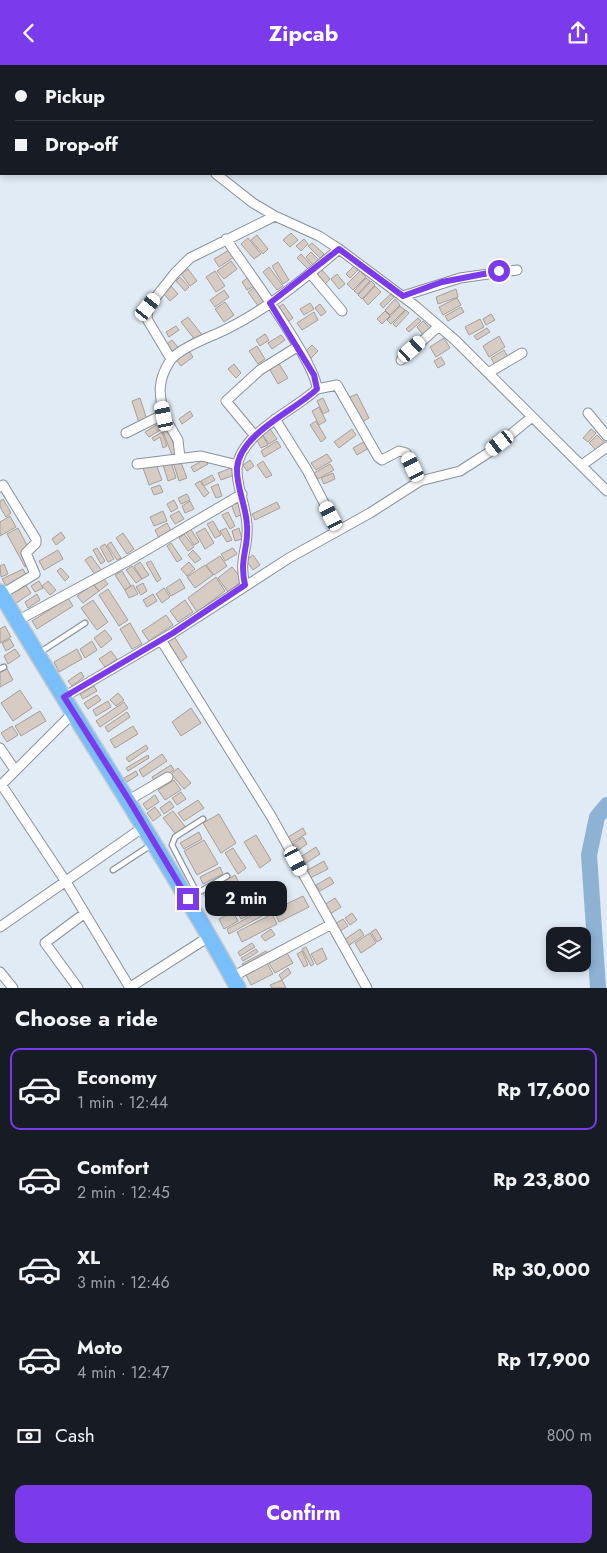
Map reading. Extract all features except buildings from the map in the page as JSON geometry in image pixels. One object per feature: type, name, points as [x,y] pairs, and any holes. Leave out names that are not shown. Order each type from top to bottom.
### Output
[{"type":"highway","points":[[1,593],[154,843],[192,896],[210,936],[235,983]]},
{"type":"street","points":[[217,175],[253,203],[275,216],[319,236],[339,249],[403,296],[439,326],[607,491]]},
{"type":"street","points":[[170,359],[147,319],[148,307],[175,273],[190,258],[275,216]]},
{"type":"street","points":[[226,239],[270,303],[314,375],[317,389]]},
{"type":"street","points":[[180,457],[178,440],[164,416],[159,385],[170,359],[197,342],[232,327],[270,303],[339,249]]},
{"type":"street","points":[[403,296],[460,278],[517,270]]},
{"type":"street","points":[[310,273],[342,311]]},
{"type":"street","points":[[401,359],[439,326]]},
{"type":"street","points":[[255,437],[226,401],[260,370],[297,347]]},
{"type":"street","points":[[488,373],[522,353]]},
{"type":"street","points":[[245,585],[241,567],[248,525],[238,465],[245,450],[255,437],[317,389],[337,385],[378,457],[382,460],[399,451],[406,453],[420,481]]},
{"type":"street","points":[[588,413],[607,436]]},
{"type":"street","points":[[126,433],[160,416],[164,416]]},
{"type":"street","points":[[64,697],[161,640],[245,585],[420,481],[460,471],[488,453],[532,417]]},
{"type":"street","points":[[276,419],[307,470],[338,530]]},
{"type":"street","points":[[582,465],[607,447]]},
{"type":"street","points":[[137,464],[180,457],[201,456],[238,465]]},
{"type":"street","points":[[0,487],[2,485],[36,539],[36,543],[26,553],[35,574],[1,593]]},
{"type":"street","points":[[17,621],[134,557],[242,494]]},
{"type":"street","points":[[161,640],[271,816],[330,925],[367,988]]},
{"type":"street","points":[[73,713],[1,785],[66,882],[129,988],[210,936]]},
{"type":"street","points":[[0,747],[15,770]]},
{"type":"street","points":[[129,800],[168,777]]},
{"type":"street","points":[[0,926],[145,826]]},
{"type":"street","points":[[78,988],[45,943],[85,913]]},
{"type":"street","points":[[235,983],[330,925]]},
{"type":"street","points":[[0,972],[13,988]]},
{"type":"lane","points":[[38,654],[84,623]]},
{"type":"lane","points":[[203,819],[175,837],[172,845],[192,896],[227,876]]},
{"type":"lane","points":[[113,870],[154,843]]},
{"type":"waterway","points":[[598,988],[589,855],[597,817],[607,805]]},
{"type":"route","points":[[188,899],[129,800],[64,697],[173,633],[245,585],[241,567],[248,525],[237,470],[240,459],[255,437],[268,424],[300,403],[317,389],[314,375],[270,303],[298,283],[339,249],[403,296],[442,282],[499,271]]}]
